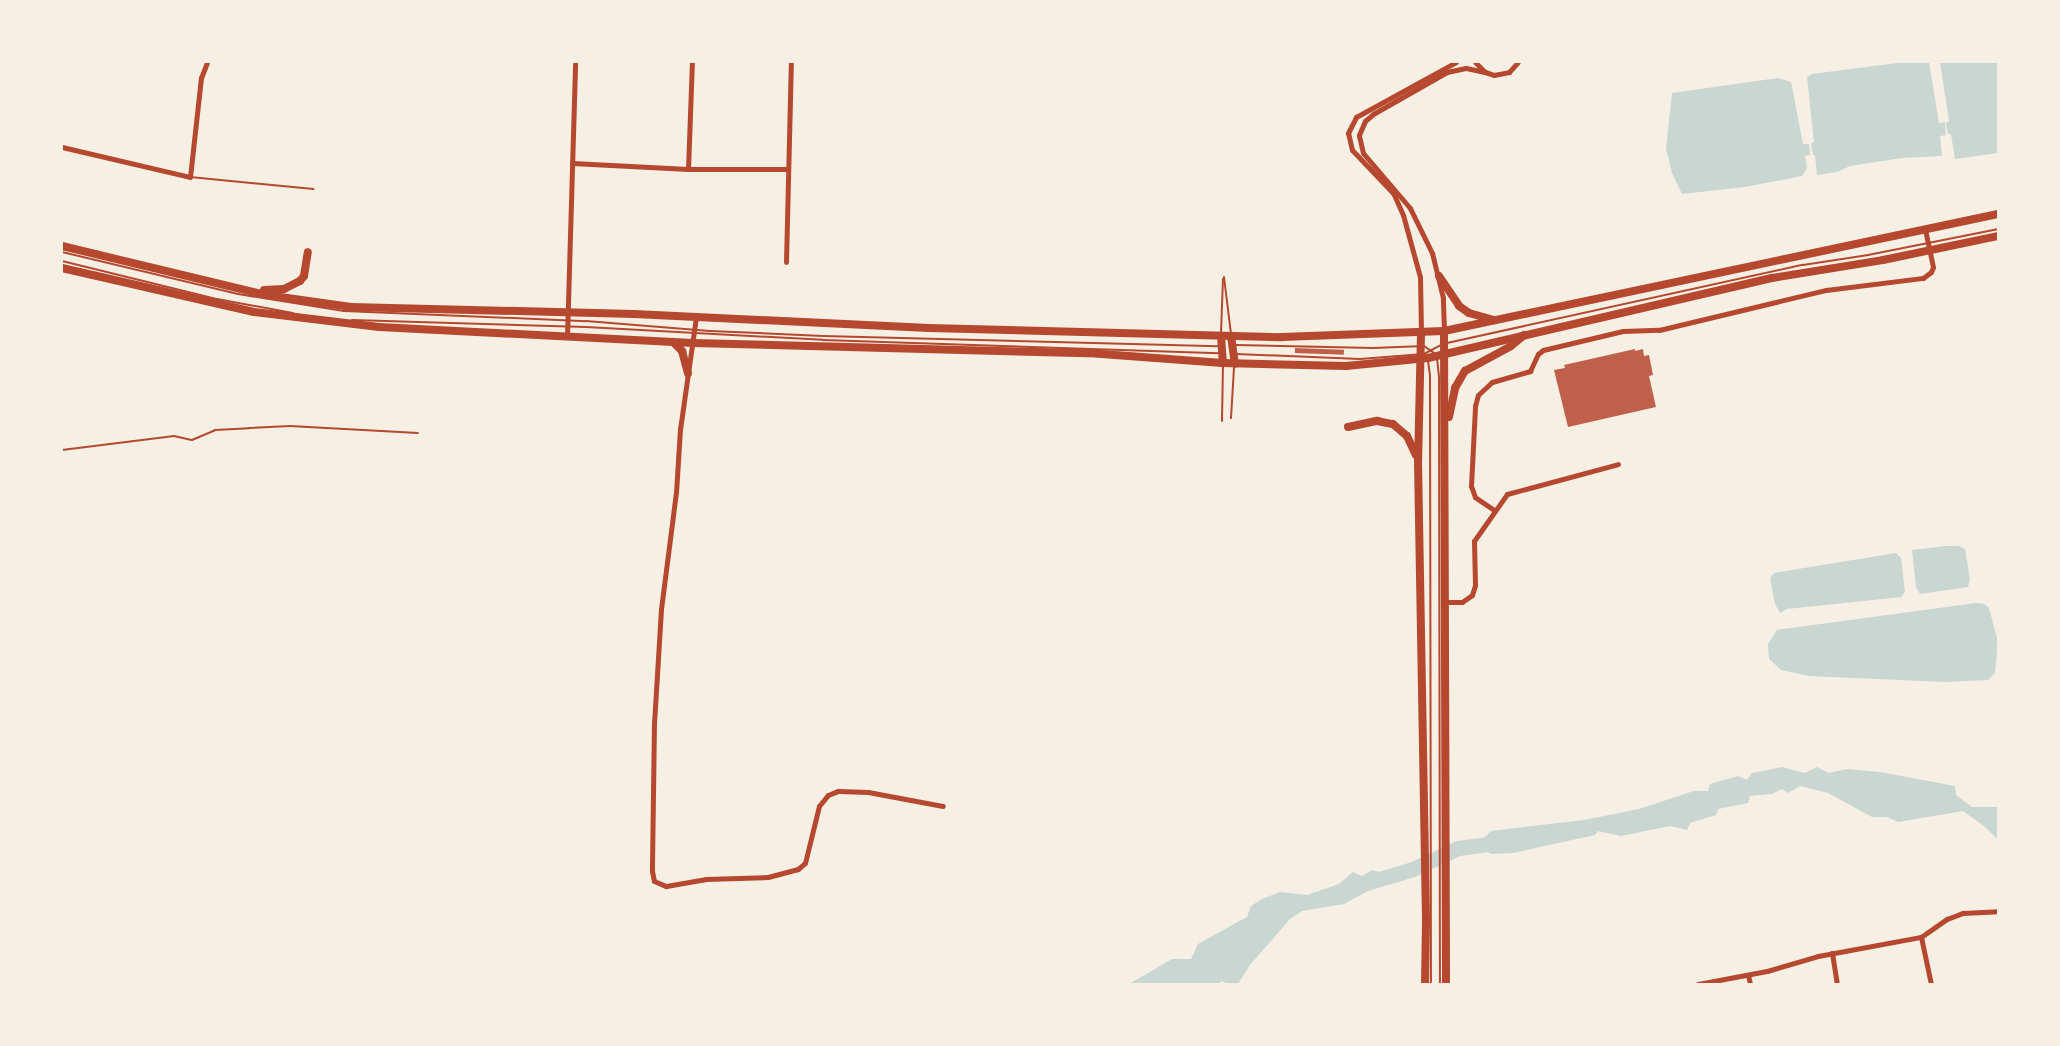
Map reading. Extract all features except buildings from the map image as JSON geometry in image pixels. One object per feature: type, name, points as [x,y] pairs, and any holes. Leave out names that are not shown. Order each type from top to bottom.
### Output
[{"type":"main road","points":[[62,246],[237,288],[312,302],[392,310],[567,320],[696,317],[1232,345],[1282,337],[1444,331],[1998,214]]},
{"type":"main road","points":[[62,268],[254,312],[302,320],[379,327],[673,342],[694,335],[1088,353],[1234,364],[1346,366],[1428,354],[1772,278],[1998,236]]},
{"type":"main road","points":[[237,288],[273,290],[292,287],[304,276],[308,252]]},
{"type":"main road","points":[[1439,276],[1459,306],[1469,313],[1497,321]]},
{"type":"main road","points":[[1428,354],[1444,344],[1444,331]]},
{"type":"main road","points":[[1421,333],[1428,354],[1446,438]]},
{"type":"main road","points":[[1446,984],[1441,773],[1446,438],[1453,393],[1462,374],[1474,364],[1511,346],[1525,334]]},
{"type":"main road","points":[[673,342],[682,351],[688,373]]},
{"type":"main road","points":[[1222,345],[1223,363]]},
{"type":"main road","points":[[1232,345],[1234,364]]},
{"type":"main road","points":[[1425,984],[1429,921],[1418,461],[1428,354]]},
{"type":"main road","points":[[1348,427],[1377,421],[1393,424],[1407,436],[1418,461]]},
{"type":"street","points":[[62,147],[190,177],[201,78],[207,62]]},
{"type":"street","points":[[567,337],[575,62]]},
{"type":"street","points":[[688,169],[692,62]]},
{"type":"street","points":[[786,262],[791,62]]},
{"type":"street","points":[[1421,333],[1420,277],[1400,207],[1393,193],[1352,150],[1348,137],[1350,125],[1356,117],[1456,62]]},
{"type":"street","points":[[1475,62],[1485,72]]},
{"type":"street","points":[[1444,331],[1439,276],[1432,253],[1410,208],[1363,153],[1359,138],[1361,127],[1373,114],[1447,72],[1466,68],[1494,75],[1504,74],[1518,62]]},
{"type":"street","points":[[1348,137],[1359,138]]},
{"type":"street","points":[[572,163],[688,169],[788,169]]},
{"type":"street","points":[[1494,510],[1472,492],[1472,435],[1476,400],[1491,382],[1527,373],[1543,350],[1623,330],[1659,330],[1826,290],[1923,278],[1932,270],[1925,229]]},
{"type":"street","points":[[696,317],[660,609],[654,722],[652,871],[654,881],[660,886],[666,886],[706,879],[768,877],[798,869],[806,860],[819,806],[828,795],[838,791],[868,792],[943,806]]},
{"type":"street","points":[[1444,602],[1462,602],[1472,595],[1475,585],[1474,541],[1494,510],[1512,490],[1618,464]]},
{"type":"street","points":[[1698,984],[1748,975],[1832,953],[1921,937],[1947,919],[1963,913],[1998,911]]},
{"type":"street","points":[[1921,937],[1930,984]]},
{"type":"street","points":[[1832,953],[1837,984]]},
{"type":"street","points":[[1748,975],[1750,984]]},
{"type":"lane","points":[[190,177],[314,189]]},
{"type":"lane","points":[[1444,344],[1803,265],[1929,247],[1998,229]]},
{"type":"lane","points":[[62,252],[238,294],[324,309],[391,315],[567,320],[694,335],[1073,344],[1222,345]]},
{"type":"lane","points":[[62,261],[217,299],[304,314],[387,322],[567,320],[694,335],[1222,345]]},
{"type":"lane","points":[[1222,345],[1221,289],[1224,277],[1232,345]]},
{"type":"lane","points":[[1232,345],[1360,359],[1428,354]]},
{"type":"lane","points":[[1232,345],[1373,348],[1428,354]]},
{"type":"lane","points":[[1428,354],[1439,376],[1441,773]]},
{"type":"lane","points":[[1427,773],[1430,376],[1428,354]]},
{"type":"lane","points":[[1222,421],[1223,363]]},
{"type":"lane","points":[[1231,418],[1234,364]]},
{"type":"lane","points":[[62,450],[174,436],[192,440],[215,430],[290,426],[418,434]]},
{"type":"lane","points":[[1440,984],[1443,920]]},
{"type":"lane","points":[[1429,921],[1431,984]]},
{"type":"shaded area","points":[[1905,62],[1929,62],[1939,123],[1945,122],[1946,135],[1940,136],[1942,156],[1902,158],[1850,166],[1837,172],[1817,175],[1811,143],[1814,142],[1807,77],[1812,74]]},
{"type":"shaded area","points":[[1940,62],[1998,62],[1998,153],[1955,159],[1951,134],[1948,134],[1946,123],[1949,121]]},
{"type":"shaded area","points":[[1778,78],[1791,82],[1803,144],[1809,144],[1810,155],[1805,156],[1807,168],[1802,176],[1745,187],[1682,194],[1672,173],[1666,148],[1672,93]]},
{"type":"shaded area","points":[[1958,546],[1965,549],[1970,579],[1968,587],[1920,594],[1916,587],[1912,550]]},
{"type":"shaded area","points":[[1896,553],[1901,558],[1905,592],[1901,597],[1787,609],[1780,613],[1775,604],[1770,578],[1774,573]]},
{"type":"shaded area","points":[[1976,603],[1984,604],[1989,608],[1998,642],[1995,673],[1988,680],[1946,682],[1809,676],[1781,670],[1769,659],[1768,644],[1777,630]]},
{"type":"shaded area","points":[[1782,767],[1805,773],[1817,767],[1829,773],[1847,769],[1880,772],[1955,786],[1956,795],[1972,807],[1998,807],[1998,840],[1984,826],[1963,811],[1898,822],[1887,817],[1872,817],[1828,793],[1800,786],[1788,793],[1782,789],[1772,794],[1750,796],[1748,803],[1718,809],[1716,815],[1690,823],[1687,830],[1670,826],[1621,836],[1598,831],[1595,835],[1513,853],[1491,854],[1484,850],[1483,839],[1491,831],[1584,820],[1639,809],[1694,791],[1708,791],[1710,784],[1738,776],[1747,780],[1752,773]]},
{"type":"shaded area","points":[[1372,870],[1383,873],[1375,887],[1344,904],[1302,911],[1290,919],[1250,965],[1238,984],[1228,984],[1222,981],[1218,984],[1129,984],[1172,959],[1191,959],[1198,944],[1247,917],[1251,906],[1262,899],[1280,892],[1307,895],[1339,884],[1353,872],[1362,876]]},
{"type":"waterway","points":[[1363,884],[1413,869],[1458,848],[1503,842]]}]
